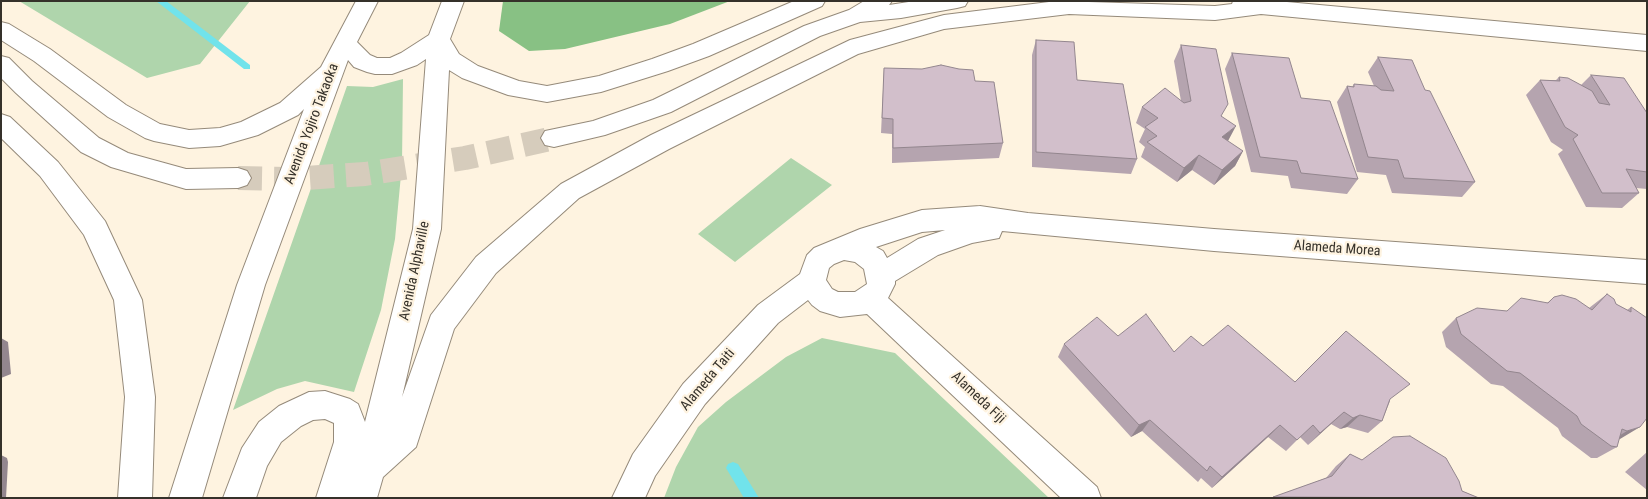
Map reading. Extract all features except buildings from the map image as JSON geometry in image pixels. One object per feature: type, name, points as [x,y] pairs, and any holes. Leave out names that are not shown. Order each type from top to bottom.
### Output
[{"type":"main road","name":"Avenida Yojiro Takaoka","points":[[185,498],[251,286],[284,194],[331,70],[367,1]]},
{"type":"main road","points":[[346,44],[362,61],[375,66],[392,66],[409,59],[440,39],[452,1]]},
{"type":"main road","points":[[440,39],[451,60],[470,72],[516,89],[547,94],[601,84],[660,65],[701,50],[814,1]]},
{"type":"main road","points":[[554,138],[596,129],[662,106],[812,31],[857,15],[881,1]]},
{"type":"main road","points":[[857,15],[901,11],[957,1]]},
{"type":"main road","points":[[1234,1],[1261,7],[1647,43]]},
{"type":"main road","points":[[365,483],[405,437],[441,324],[486,265],[570,192],[660,142],[850,48],[944,22],[1069,7],[1215,13],[1261,7]]},
{"type":"main road","points":[[1,29],[42,55],[132,120],[154,132],[189,139],[220,137],[248,129],[281,113],[289,109],[331,70]]},
{"type":"main road","name":"Avenida Alphaville","points":[[365,483],[426,229],[440,39]]},
{"type":"main road","points":[[1,64],[90,145],[120,160],[186,179],[238,178]]},
{"type":"main road","points":[[1,76],[24,86]]},
{"type":"main road","points":[[1,123],[49,169],[95,229],[128,300],[140,397],[135,498]]},
{"type":"main road","name":"Alameda Morea","points":[[844,249],[870,237],[922,222],[980,217],[1028,224],[1644,274]]},
{"type":"main road","name":"Alameda Morea","points":[[876,287],[928,247],[971,232],[1028,224]]},
{"type":"main road","points":[[844,249],[855,250],[873,259],[876,287],[861,304],[840,305],[822,297],[812,280],[817,263],[824,256],[833,251],[844,249]]},
{"type":"main road","name":"Alameda Taiti","points":[[628,498],[644,465],[694,394],[768,314],[812,280]]},
{"type":"main road","name":"Alameda Fiji","points":[[876,287],[1085,498]]},
{"type":"main road","points":[[239,498],[253,459],[270,432],[290,416],[309,406],[325,406],[339,409],[346,414],[351,426],[350,442],[332,498]]},
{"type":"green space","points":[[19,1],[250,1],[200,64],[147,78]]},
{"type":"green space","points":[[503,1],[730,1],[670,24],[565,49],[529,51],[499,31]]},
{"type":"green space","points":[[403,79],[402,164],[395,239],[381,310],[354,392],[305,381],[277,389],[233,410],[347,86],[373,87]]},
{"type":"green space","points":[[791,158],[832,185],[735,262],[698,234]]},
{"type":"green space","points":[[822,338],[895,353],[1049,498],[664,498],[676,467],[698,427],[726,402],[786,357]]},
{"type":"waterway","points":[[160,1],[247,67]]},
{"type":"waterway","points":[[733,468],[752,498]]},
{"type":"tunnel","points":[[238,178],[290,179],[365,174],[465,158],[554,138]]}]
